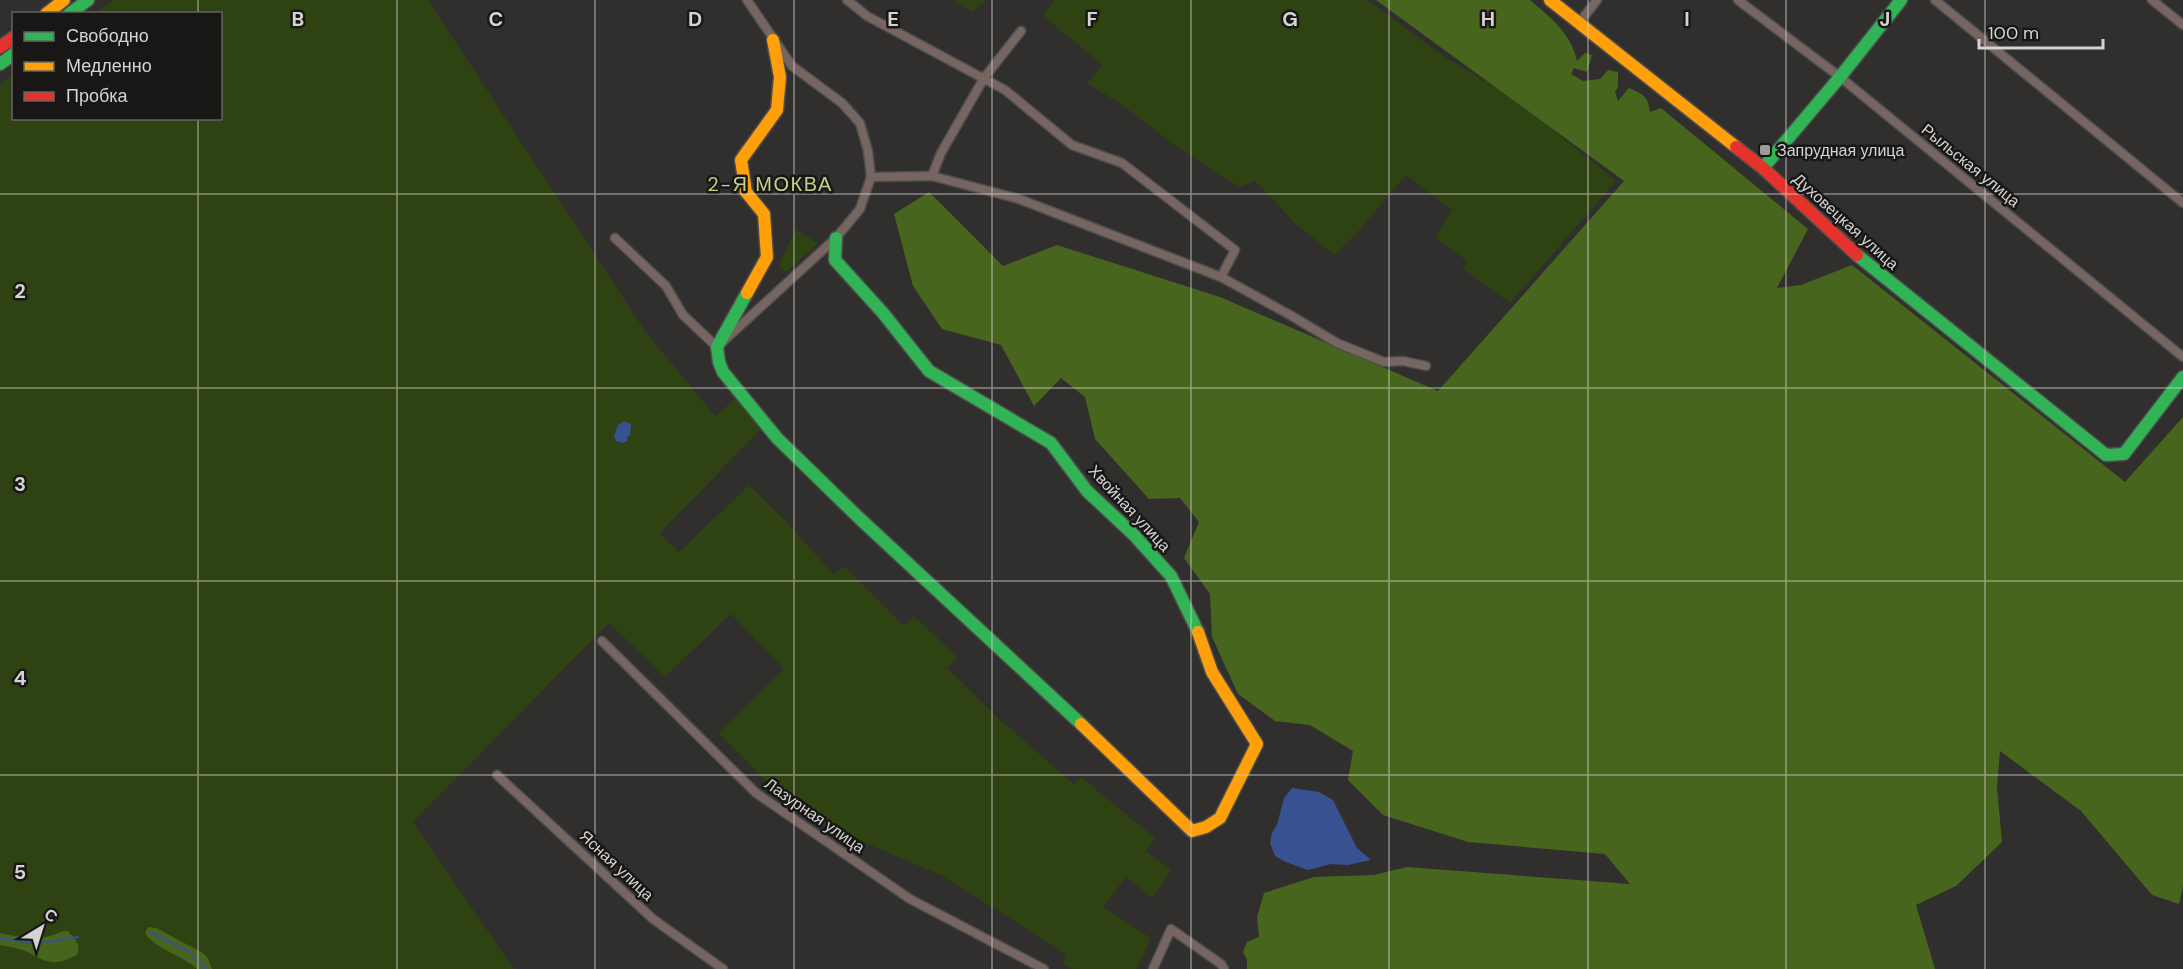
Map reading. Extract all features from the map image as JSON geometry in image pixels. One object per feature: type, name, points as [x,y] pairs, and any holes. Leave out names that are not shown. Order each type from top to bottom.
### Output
[{"type":"main road","points":[[49,12],[64,0]]},
{"type":"main road","points":[[72,12],[88,0]]},
{"type":"main road","name":"Духовецкая улица","points":[[1550,0],[1763,168],[1848,248],[2106,455],[2124,454],[2183,376]]},
{"type":"main road","points":[[1763,168],[1901,0]]},
{"type":"main road","points":[[717,348],[767,257],[764,214],[746,192],[741,160],[777,110],[780,77],[773,40]]},
{"type":"main road","name":"Хвойная улица","points":[[717,348],[723,372],[777,438],[1116,756],[1192,831],[1206,827],[1220,818],[1257,744],[1212,672],[1198,632],[1171,576],[1133,534],[1087,491],[1051,443],[929,370],[883,313],[835,260],[836,238]]},
{"type":"street","points":[[615,238],[666,286],[683,315],[717,348],[836,238],[860,209],[871,177],[868,151],[860,123],[842,104],[792,66],[747,0]]},
{"type":"street","points":[[847,0],[867,16],[1005,90],[1072,145],[1122,163],[1235,250],[1221,278]]},
{"type":"street","points":[[1579,22],[1597,0]]},
{"type":"street","name":"Рыльская улица","points":[[1738,0],[1840,77],[2183,357]]},
{"type":"street","points":[[1935,0],[2183,202]]},
{"type":"street","points":[[2152,0],[2183,25]]},
{"type":"street","points":[[932,176],[942,153],[984,78],[1021,31]]},
{"type":"street","points":[[871,177],[932,176],[1019,199],[1221,278],[1336,343],[1383,362],[1403,361],[1426,366]]},
{"type":"street","name":"Лазурная улица","points":[[602,641],[756,793],[910,899],[1044,969]]},
{"type":"street","name":"Ясная улица","points":[[497,775],[653,919],[723,969]]},
{"type":"street","points":[[1153,969],[1171,929],[1221,964],[1224,969]]},
{"type":"green space","points":[[114,0],[428,0],[645,331],[715,416],[738,397],[764,426],[660,533],[679,552],[749,485],[787,522],[834,575],[844,566],[904,626],[914,616],[957,657],[947,668],[998,718],[1074,784],[1081,777],[1155,838],[1146,851],[1171,870],[1153,898],[1126,877],[1103,907],[1151,938],[1137,969],[1073,969],[1063,964],[1066,954],[943,876],[823,825],[777,792],[718,733],[784,669],[731,614],[665,677],[609,623],[413,822],[514,969],[0,969],[0,85],[12,76],[12,120],[222,120],[222,12],[97,12]]},
{"type":"green space","points":[[954,0],[987,0],[972,12]]},
{"type":"green space","points":[[1054,0],[1368,0],[1446,58],[1513,97],[1616,181],[1510,303],[1463,269],[1467,261],[1435,237],[1452,210],[1406,175],[1356,234],[1334,255],[1297,225],[1255,181],[1239,187],[1177,147],[1122,105],[1087,83],[1103,65],[1043,16]]},
{"type":"green space","points":[[1376,0],[1530,0],[1565,34],[1577,61],[1585,53],[1592,55],[1587,72],[1574,68],[1571,74],[1583,81],[1600,79],[1608,70],[1618,72],[1618,87],[1615,92],[1618,101],[1629,88],[1642,94],[1648,103],[1650,112],[1661,108],[1808,229],[1777,288],[1801,285],[1852,265],[2125,482],[2183,417],[2183,886],[2179,904],[2152,895],[2081,811],[2000,751],[1997,787],[2002,842],[1956,886],[1916,905],[1935,969],[1247,969],[1247,960],[1243,952],[1247,942],[1259,937],[1257,917],[1264,893],[1314,877],[1374,875],[1407,867],[1630,884],[1605,854],[1468,842],[1383,815],[1348,780],[1353,751],[1310,725],[1275,721],[1238,694],[1212,637],[1210,594],[1184,558],[1199,522],[1180,498],[1149,499],[1095,439],[1085,397],[1061,378],[1034,406],[1001,345],[942,329],[913,286],[894,214],[929,192],[1003,266],[1057,245],[1220,297],[1438,391],[1624,181]]},
{"type":"green space","points":[[796,229],[818,244],[786,272],[778,266]]},
{"type":"green space","points":[[148,927],[156,928],[203,953],[212,969],[197,969],[162,948],[145,933]]},
{"type":"green space","points":[[68,931],[75,939],[78,951],[77,955],[60,962],[50,962],[21,950],[0,945],[0,933],[40,938]]},
{"type":"water","points":[[624,421],[631,424],[630,436],[623,443],[616,441],[614,436],[618,425]]},
{"type":"water","points":[[1292,788],[1319,792],[1333,800],[1357,848],[1371,860],[1348,865],[1331,864],[1308,870],[1275,856],[1270,843],[1272,833],[1277,825],[1284,798]]},
{"type":"waterway","points":[[150,932],[191,953],[206,969]]},
{"type":"waterway","points":[[0,938],[36,944],[78,937]]},
{"type":"traffic: fast","points":[[72,12],[88,0]]},
{"type":"traffic: fast","points":[[1763,168],[1901,0]]},
{"type":"traffic: fast","points":[[0,64],[12,55]]},
{"type":"traffic: fast","points":[[836,238],[835,260],[883,313],[929,371],[1051,443],[1087,491],[1133,534],[1171,576],[1198,632]]},
{"type":"traffic: fast","points":[[1857,255],[2106,455],[2124,454],[2183,377]]},
{"type":"traffic: fast","points":[[747,293],[717,347],[723,372],[777,438],[858,517],[1081,724]]},
{"type":"traffic: slow","points":[[49,12],[64,0]]},
{"type":"traffic: slow","points":[[1550,0],[1736,147]]},
{"type":"traffic: slow","points":[[747,293],[767,257],[764,214],[746,192],[741,160],[777,110],[780,77],[773,40]]},
{"type":"traffic: slow","points":[[1081,724],[1192,831],[1206,827],[1220,818],[1257,744],[1212,672],[1198,632]]},
{"type":"traffic: jam","points":[[0,47],[12,38]]},
{"type":"traffic: jam","points":[[1736,147],[1763,168],[1857,255]]},
{"type":"place","name":"Запрудная улица","points":[[1765,150]]},
{"type":"district","name":"2-Я МОКВА","points":[[770,184]]}]
